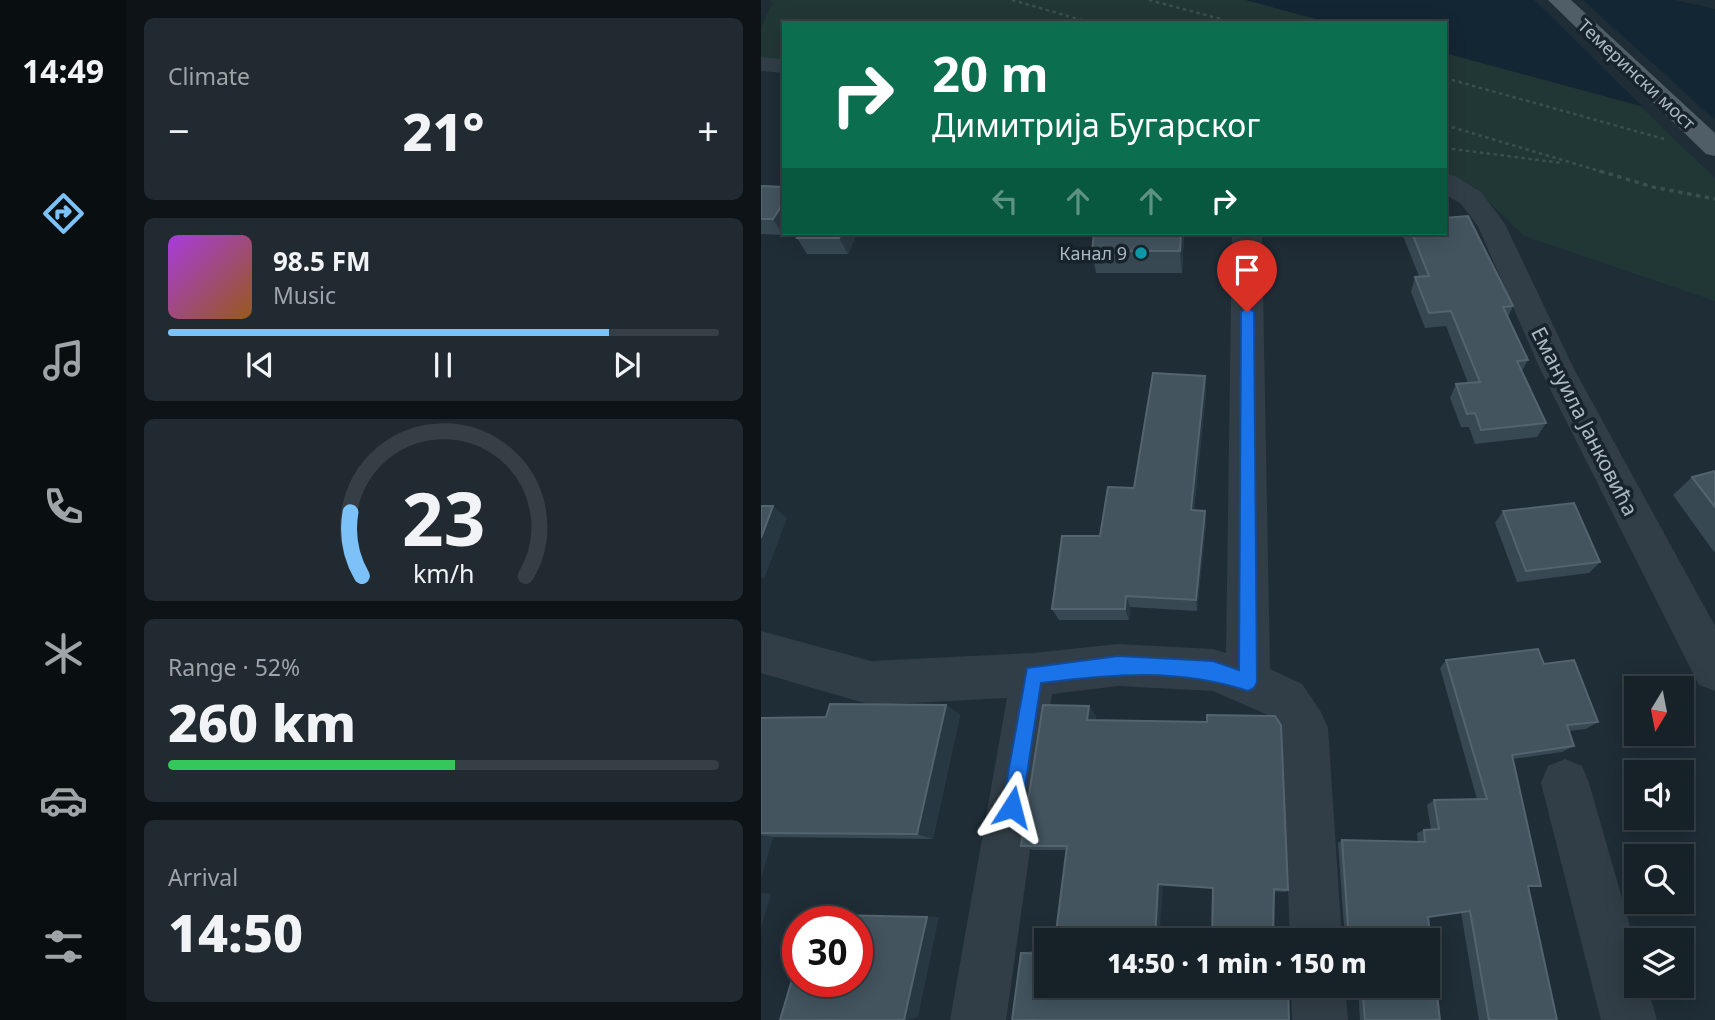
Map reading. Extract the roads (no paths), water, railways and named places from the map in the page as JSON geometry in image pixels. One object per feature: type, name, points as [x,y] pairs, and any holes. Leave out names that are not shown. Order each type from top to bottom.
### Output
[{"type":"main road","name":"Темерински мост","points":[[1559,0],[1715,148]]},
{"type":"street","points":[[761,64],[782,66]]},
{"type":"street","name":"Емануила Јанковића","points":[[1447,183],[1471,198],[1491,224],[1557,369],[1715,670]]},
{"type":"street","points":[[1247,235],[1267,691]]},
{"type":"street","points":[[761,652],[871,683],[1033,675],[1118,665],[1213,670],[1267,691],[1305,728],[1315,928]]},
{"type":"street","points":[[978,1020],[1033,675]]},
{"type":"street","points":[[1565,783],[1629,1020]]},
{"type":"street","points":[[1319,998],[1320,1020]]},
{"type":"water","points":[[1246,0],[1675,0],[1715,9],[1715,126],[1447,54],[1447,21],[1324,21]]},
{"type":"place","name":"Канал 9","points":[[1141,253]]}]
